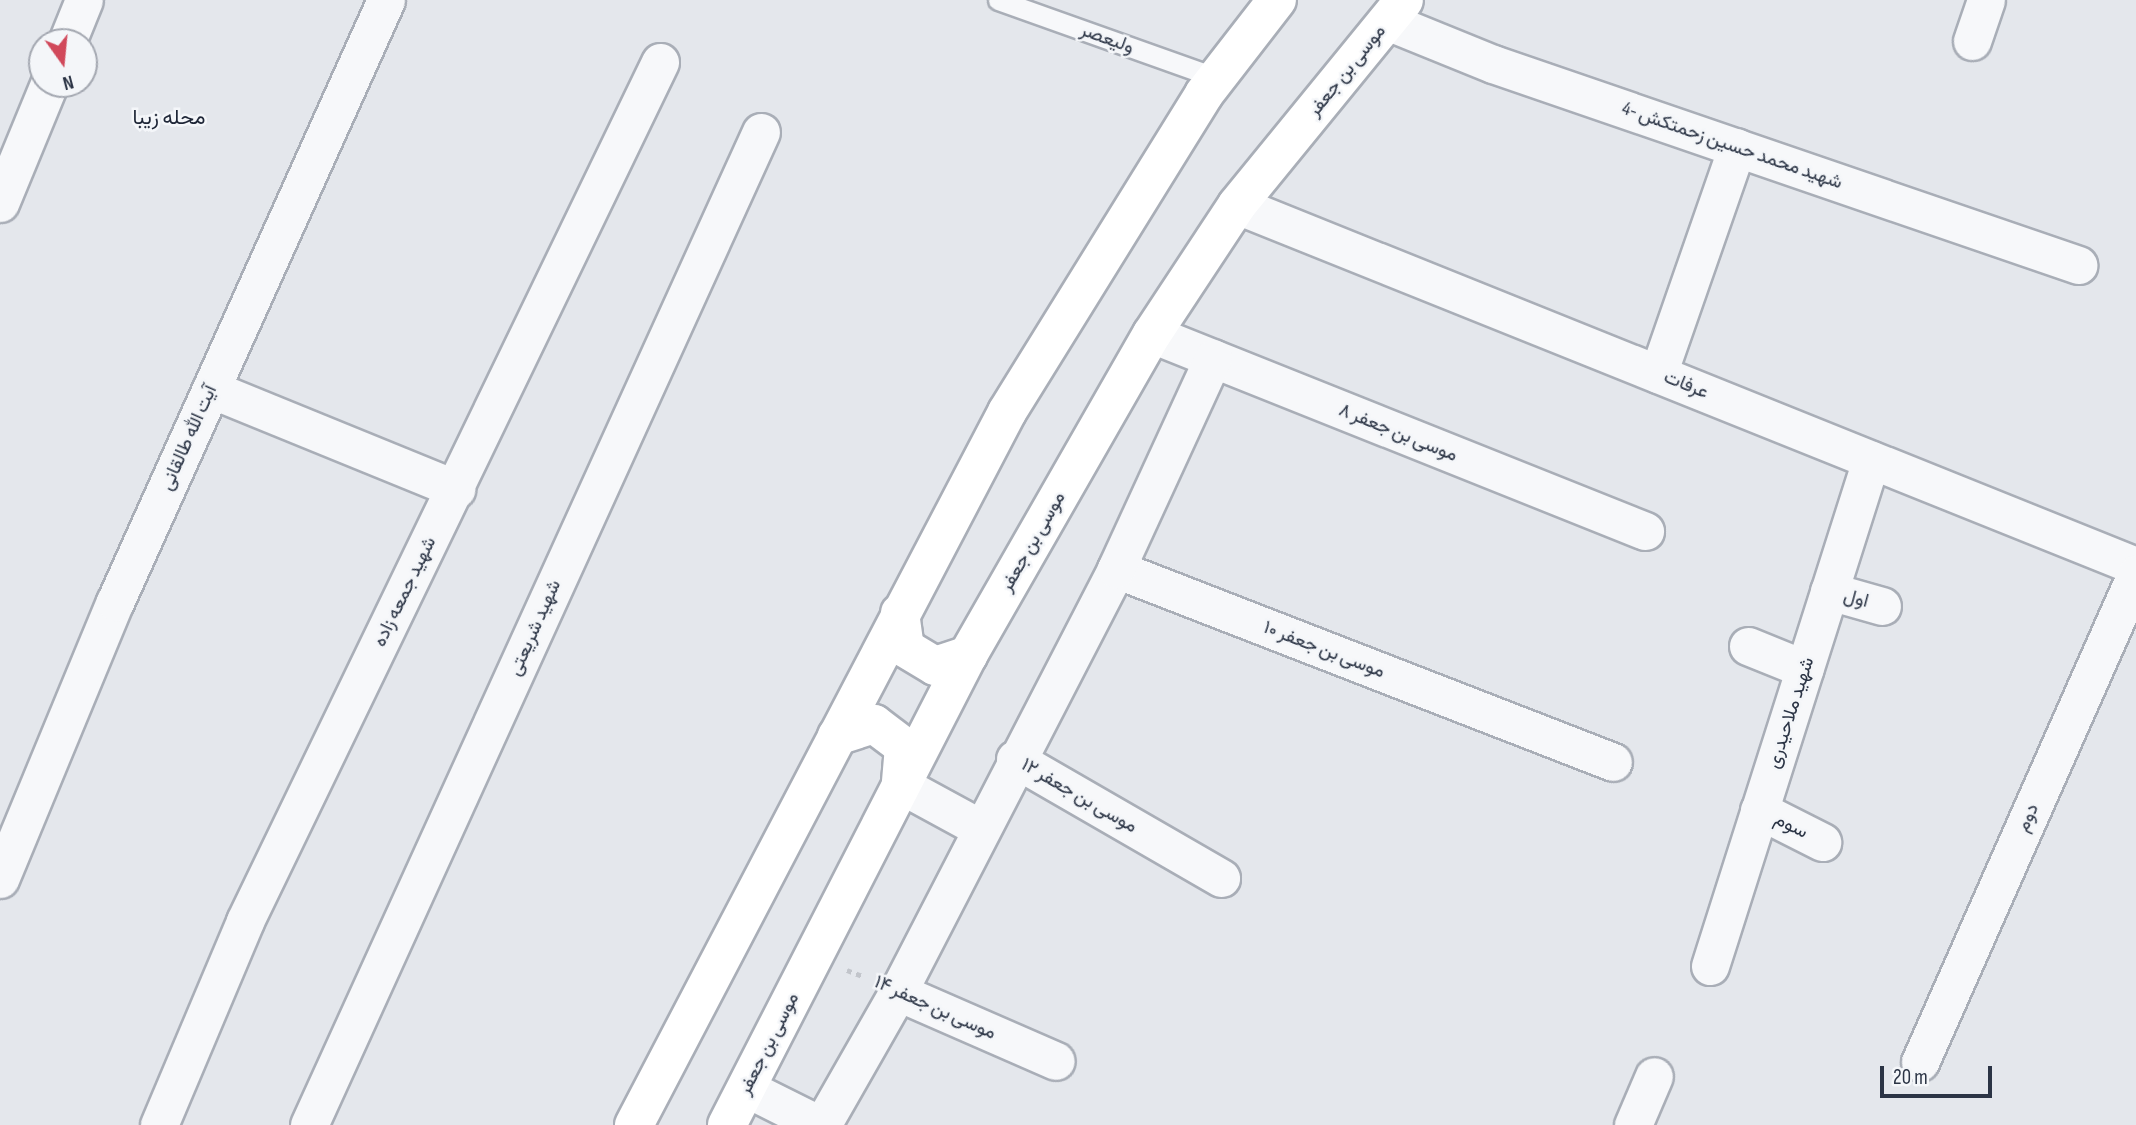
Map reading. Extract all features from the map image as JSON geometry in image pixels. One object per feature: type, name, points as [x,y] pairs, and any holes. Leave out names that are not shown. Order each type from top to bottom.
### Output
[{"type":"main road","points":[[634,1125],[1007,412],[1217,78],[1277,0]]},
{"type":"main road","name":"موسی بن جعفر","points":[[727,1125],[968,656],[1152,334],[1237,205],[1396,11]]},
{"type":"main road","points":[[900,614],[905,648],[935,666],[968,656]]},
{"type":"main road","points":[[837,736],[874,724],[904,747],[901,785]]},
{"type":"street","points":[[73,28],[84,0]]},
{"type":"street","name":"آیت الله طالقانی","points":[[0,880],[115,602],[386,0]]},
{"type":"street","points":[[1972,41],[1986,0]]},
{"type":"street","name":"4- شهید محمد حسین زحمتکش","points":[[1396,11],[1493,64],[2078,265]]},
{"type":"street","name":"شهید جمعه زاده","points":[[159,1125],[245,921],[660,62]]},
{"type":"street","points":[[0,203],[43,98]]},
{"type":"street","name":"شهید شریعتی","points":[[309,1125],[761,132]]},
{"type":"street","points":[[1658,374],[1737,147]]},
{"type":"street","name":"عرفات","points":[[1237,205],[2136,566]]},
{"type":"street","name":"موسی بن جعفر ۸","points":[[1152,334],[1645,531]]},
{"type":"street","points":[[747,1088],[821,1125],[898,992],[1015,759],[1116,569],[1213,358]]},
{"type":"street","points":[[211,389],[456,489]]},
{"type":"street","name":"شهید ملاحیدری","points":[[1710,966],[1871,460]]},
{"type":"street","name":"موسی بن جعفر ۱۰","points":[[1116,569],[1614,762]]},
{"type":"street","name":"دوم","points":[[1920,1062],[2136,574]]},
{"type":"street","name":"اول","points":[[1829,591],[1882,606]]},
{"type":"street","points":[[1748,646],[1805,669]]},
{"type":"street","name":"موسی بن جعفر ۱۲","points":[[1015,759],[1221,878]]},
{"type":"street","points":[[901,785],[980,828]]},
{"type":"street","name":"سوم","points":[[1759,810],[1822,842]]},
{"type":"street","name":"موسی بن جعفر ۱۴","points":[[898,992],[1056,1061]]},
{"type":"street","points":[[1633,1125],[1654,1076]]},
{"type":"lane","name":"ولیعصر","points":[[998,0],[1217,78]]},
{"type":"path","name":"موسی بن جعفر ۱۴","points":[[814,955],[898,992]]},
{"type":"district","name":"محله زیبا","points":[[169,118]]}]
